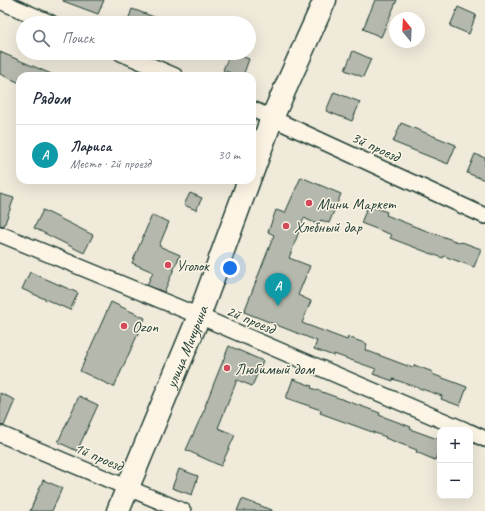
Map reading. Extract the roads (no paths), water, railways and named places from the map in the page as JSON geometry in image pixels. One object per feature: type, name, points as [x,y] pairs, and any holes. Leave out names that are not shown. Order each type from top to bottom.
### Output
[{"type":"main road","points":[[256,162],[272,118],[325,0]]},
{"type":"main road","name":"улица Мичурина","points":[[118,511],[199,316],[248,184]]},
{"type":"street","points":[[0,1],[35,16]]},
{"type":"street","points":[[137,60],[166,72]]},
{"type":"street","name":"3й проезд","points":[[256,111],[485,216]]},
{"type":"street","name":"2й проезд","points":[[0,234],[199,316],[458,427]]},
{"type":"street","points":[[473,433],[485,439]]},
{"type":"street","name":"1й проезд","points":[[0,434],[183,511]]},
{"type":"place","name":"Мини Маркет","points":[[309,203]]},
{"type":"place","name":"Хлебный дар","points":[[286,226]]},
{"type":"place","name":"Уголок","points":[[168,265]]},
{"type":"place","name":"Лариса","points":[[278,306]]},
{"type":"place","name":"Ozon","points":[[124,326]]},
{"type":"place","name":"Любимый дом","points":[[227,368]]}]
